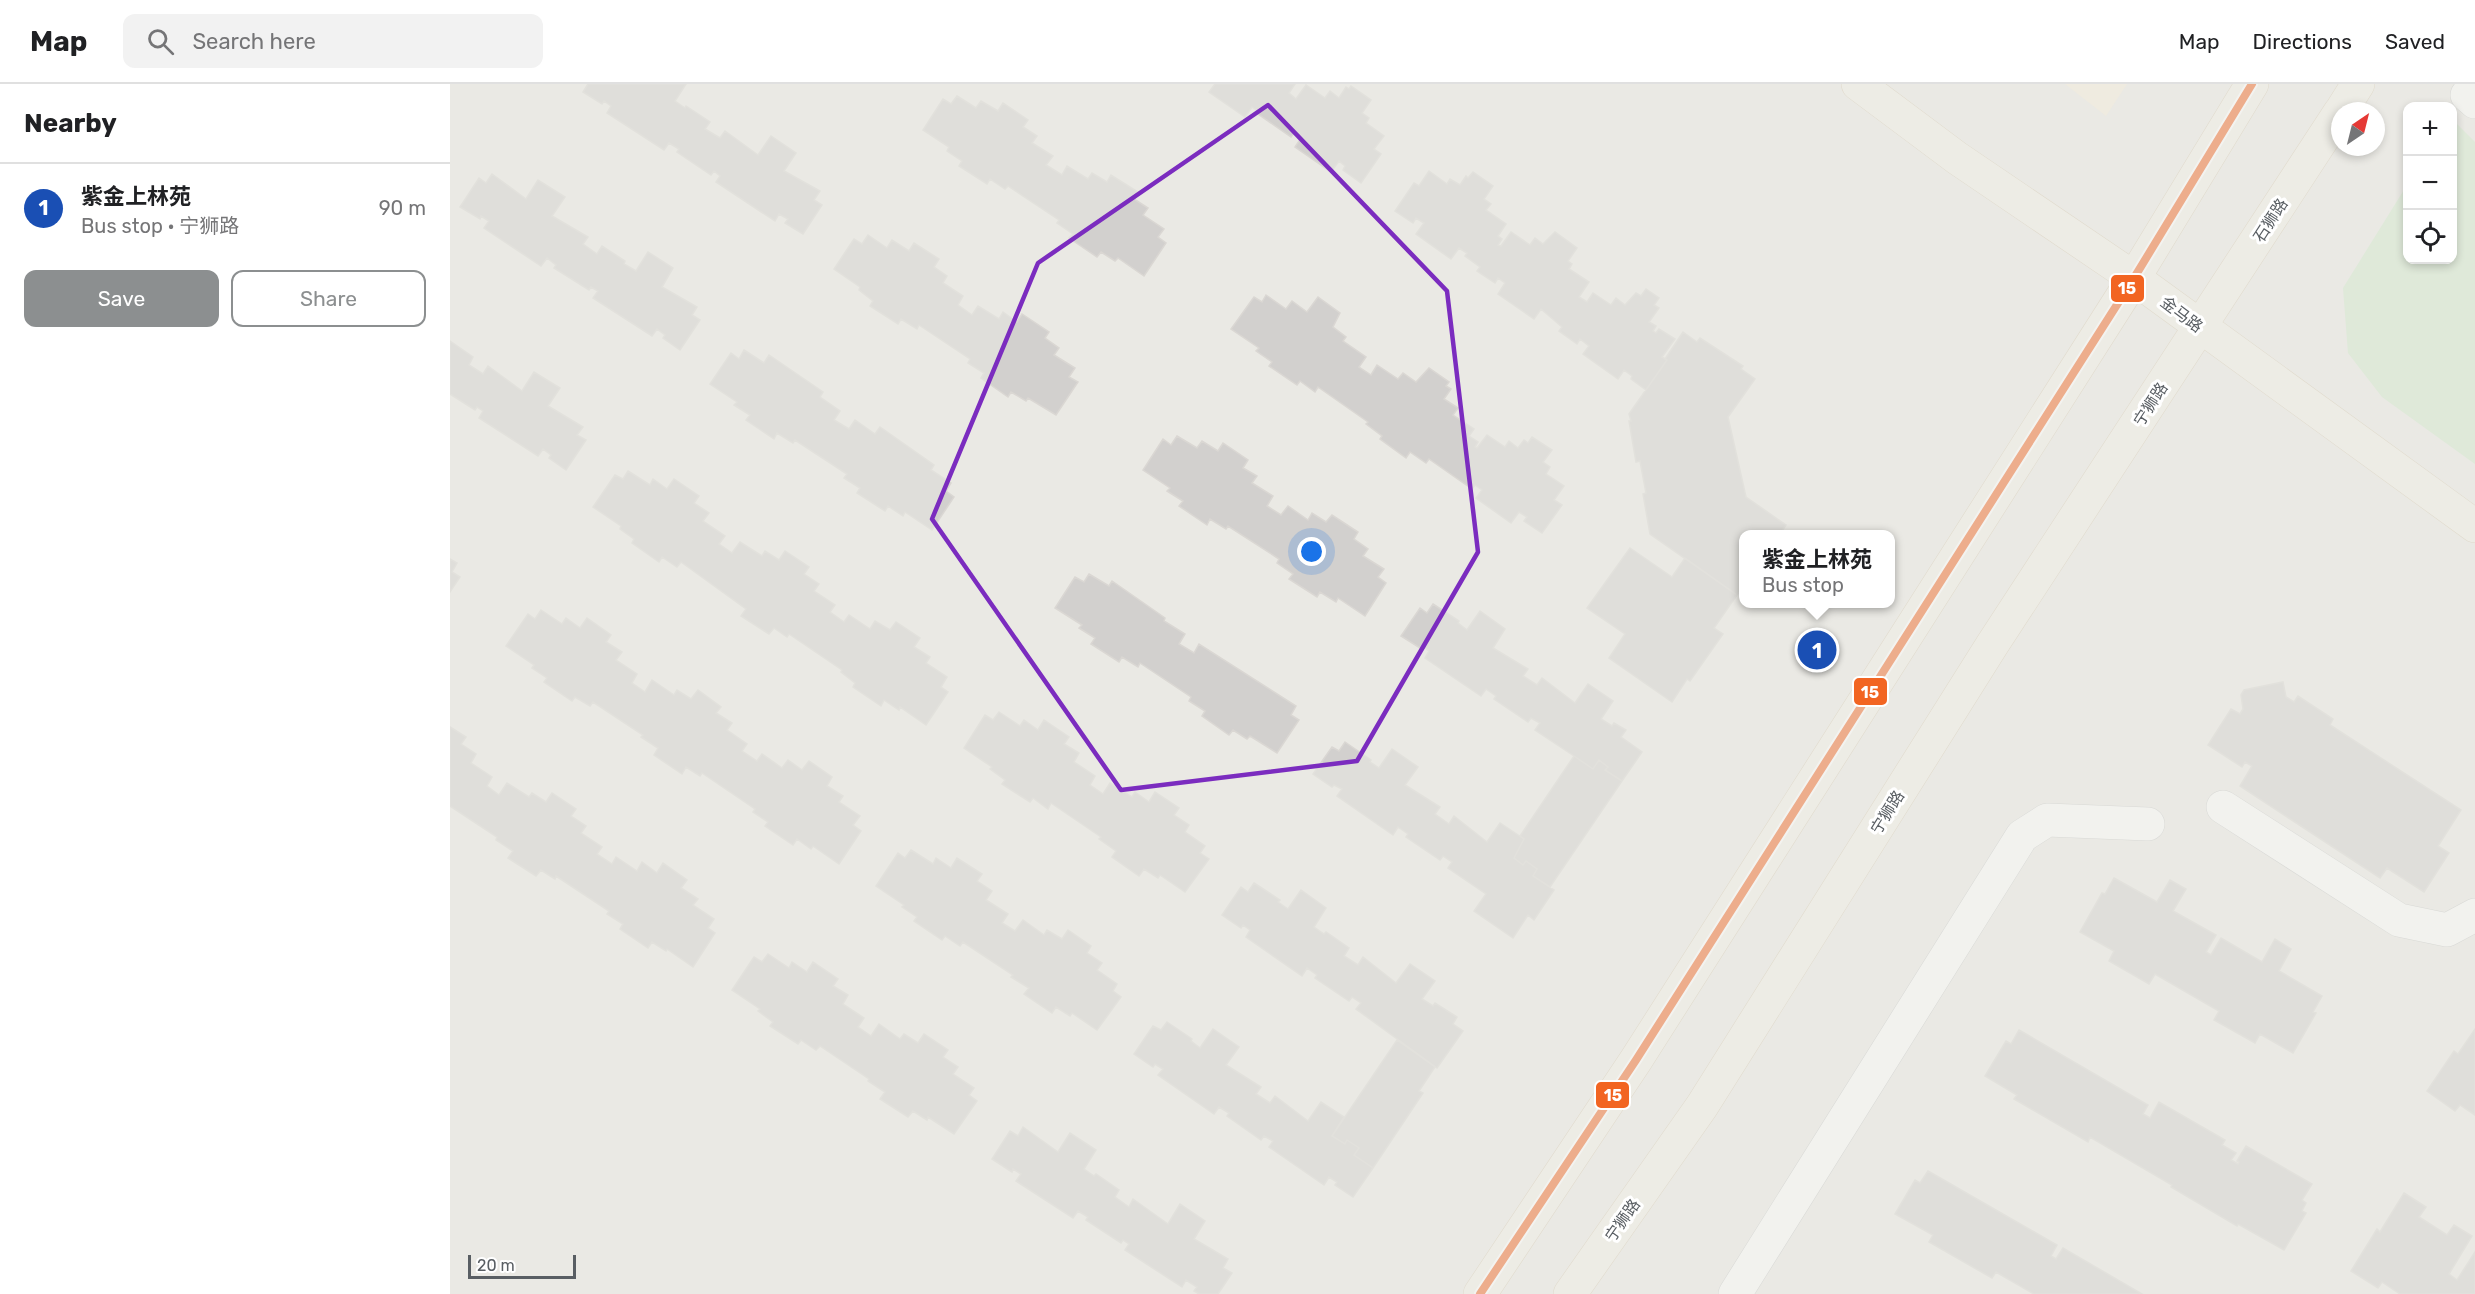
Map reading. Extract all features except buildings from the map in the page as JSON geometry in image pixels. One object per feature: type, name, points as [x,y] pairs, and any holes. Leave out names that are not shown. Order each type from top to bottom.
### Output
[{"type":"main road","name":"金马路","points":[[1858,84],[1957,158],[2133,278],[2475,526]]},
{"type":"main road","points":[[1480,1294],[1636,1060],[2133,278],[2253,84]]},
{"type":"main road","name":"石狮路","points":[[2346,102],[2358,84]]},
{"type":"main road","name":"石狮路","points":[[2199,328],[2331,126]]},
{"type":"main road","name":"宁狮路","points":[[1570,1294],[1702,1106],[1992,645],[2199,328]]},
{"type":"street","points":[[2223,807],[2399,920],[2447,930],[2475,915]]},
{"type":"street","points":[[1735,1294],[2022,836],[2048,820],[2148,824]]},
{"type":"highlighted area","points":[[1268,105],[1447,291],[1478,552],[1357,761],[1121,790],[932,519],[1038,263]]},
{"type":"shaded area","points":[[2065,84],[2127,84],[2106,116]]},
{"type":"green space","points":[[2457,124],[2475,142],[2475,464],[2382,397],[2348,353],[2343,288],[2403,191],[2403,264],[2457,264]]},
{"type":"transit line","name":"15","points":[[1480,1294],[1636,1060],[2134,278],[2252,84]]},
{"type":"place","name":"紫金上林苑","points":[[1817,650]]}]
